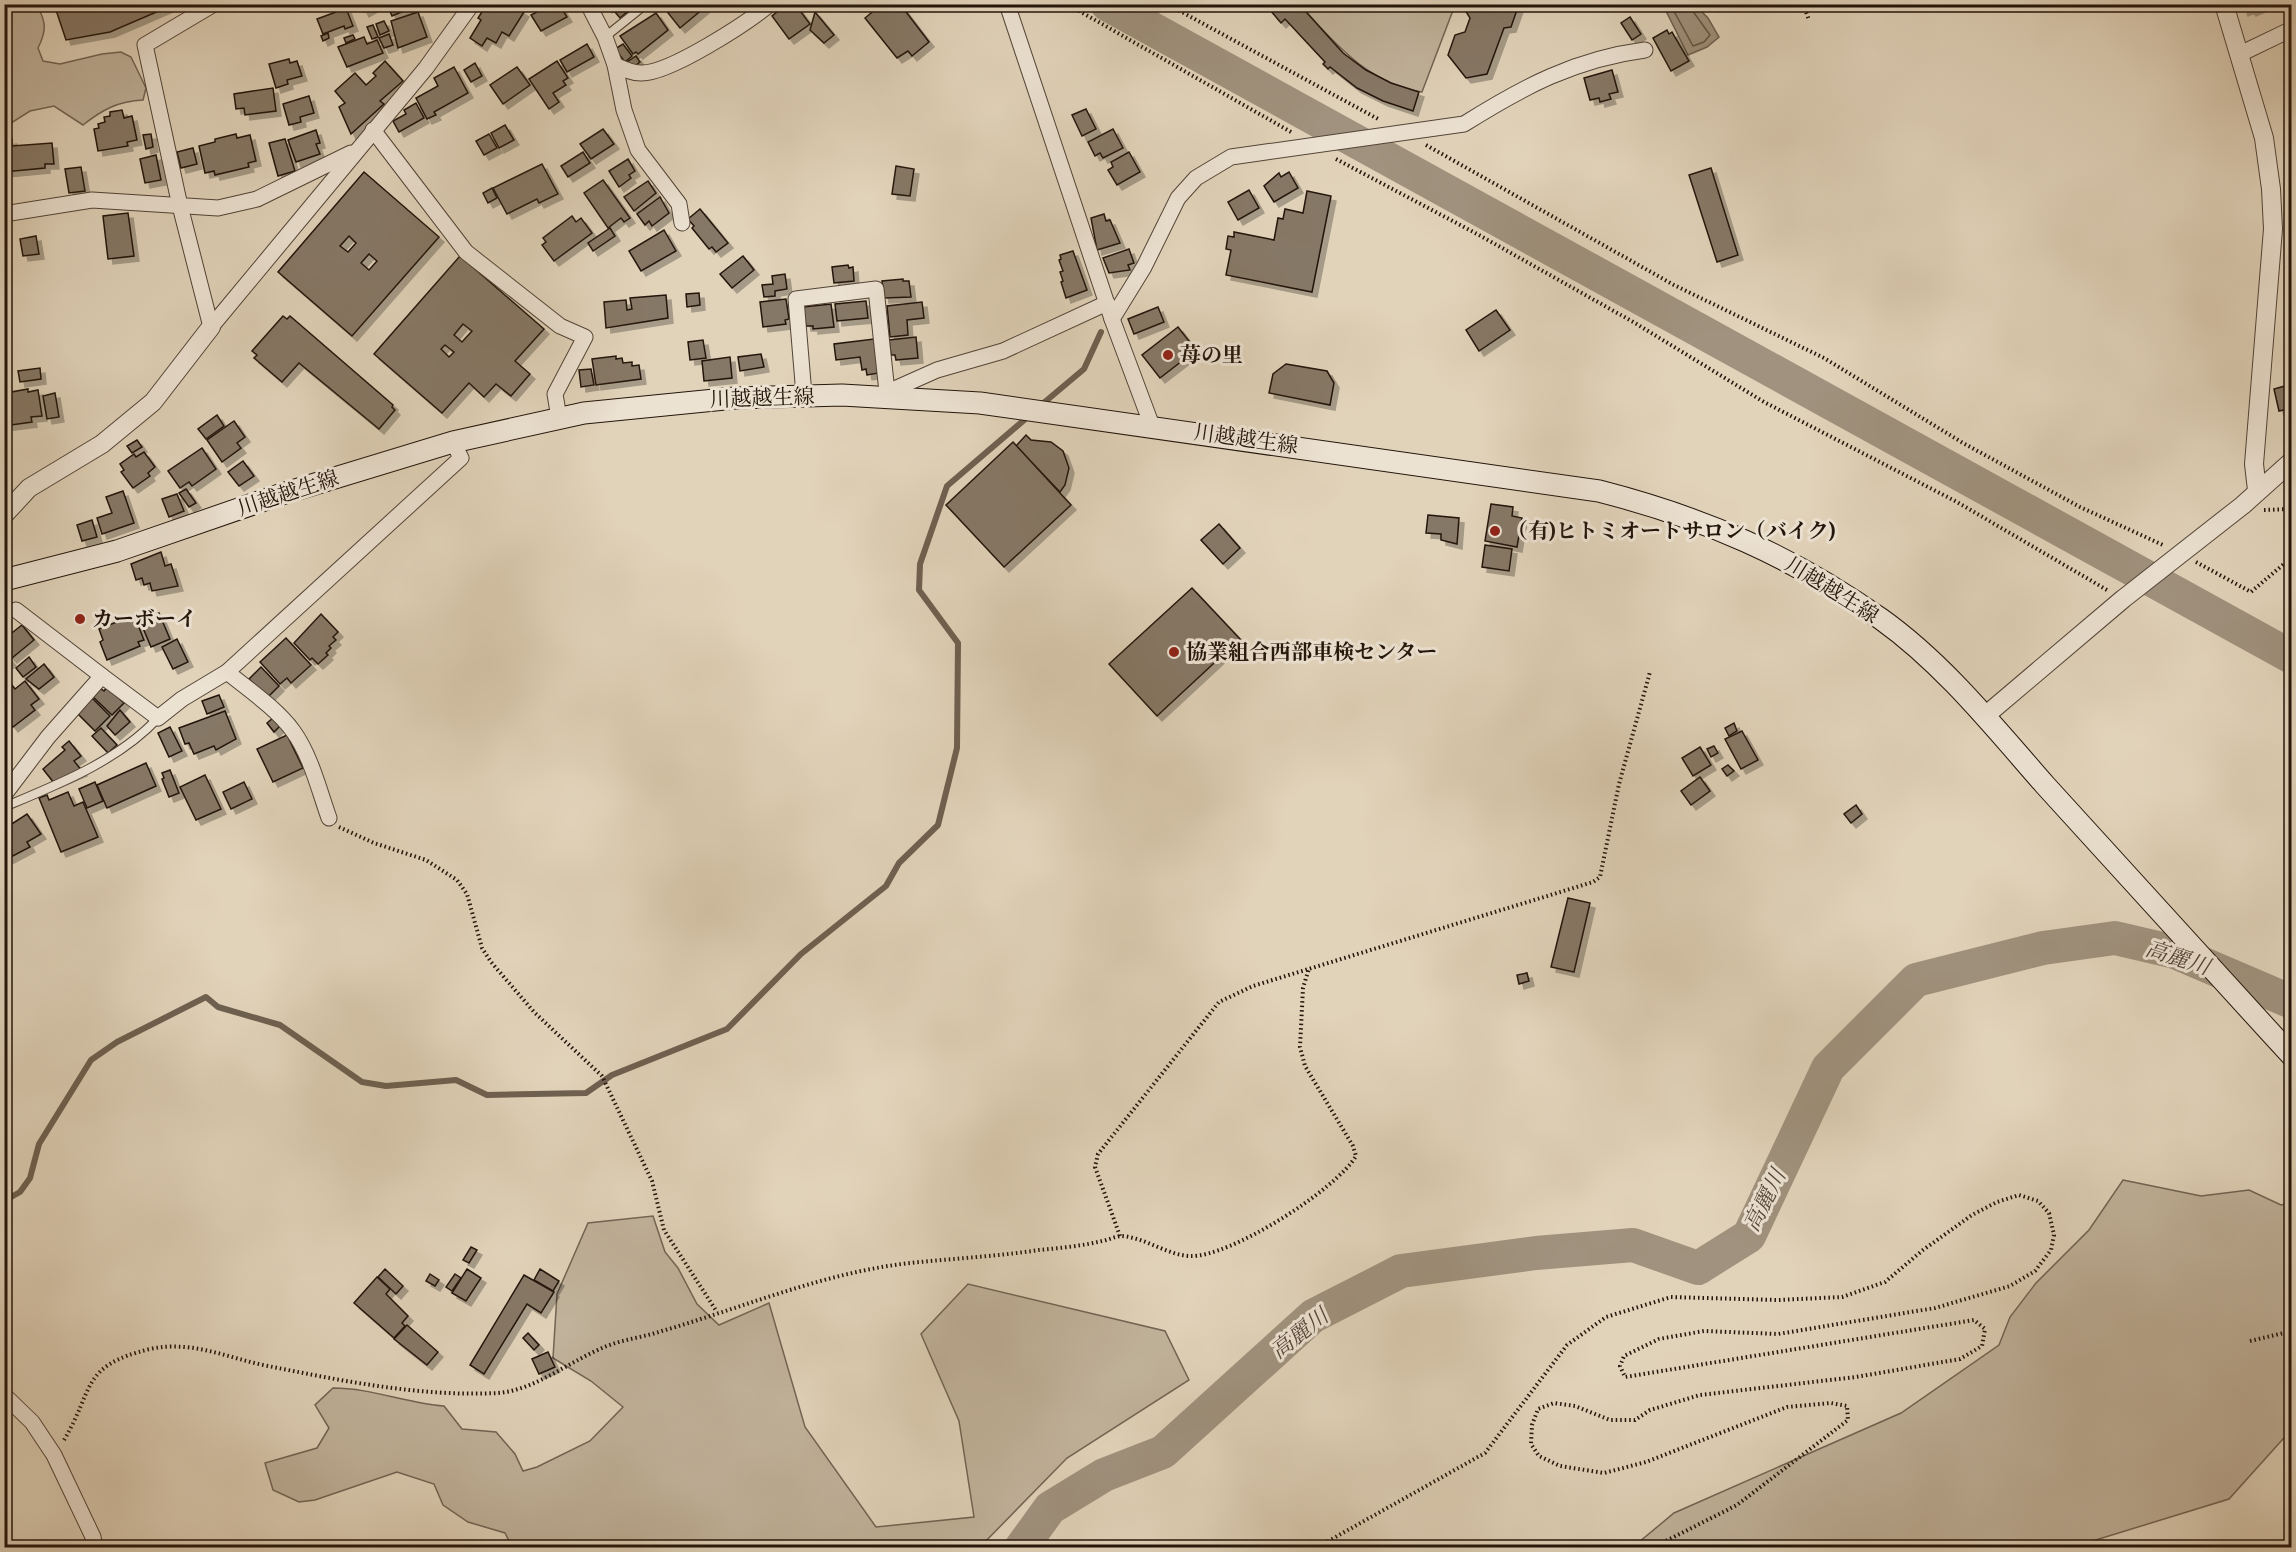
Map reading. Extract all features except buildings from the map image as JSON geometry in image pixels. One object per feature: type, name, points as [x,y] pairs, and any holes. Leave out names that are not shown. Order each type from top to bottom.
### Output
[{"type":"main road","name":"川越越生線","points":[[4,580],[60,568],[117,551],[282,494],[453,442],[560,418],[690,401],[804,395],[883,394],[980,403],[1536,480],[1599,491],[1657,506],[1713,526],[1802,568],[1882,620],[1985,716],[2292,1056]]},
{"type":"street","points":[[212,327],[180,206],[145,45],[214,4]]},
{"type":"street","points":[[4,515],[29,488],[102,444],[153,402],[354,152],[426,68],[472,4]]},
{"type":"street","points":[[588,4],[615,65],[624,110],[638,150],[679,204],[682,223]]},
{"type":"street","points":[[615,65],[642,73],[660,70],[748,22],[770,4]]},
{"type":"street","points":[[1006,4],[1112,319],[1152,426]]},
{"type":"street","points":[[2224,4],[2264,138],[2271,189],[2273,229],[2254,464],[2258,490]]},
{"type":"street","points":[[2240,54],[2292,29]]},
{"type":"street","points":[[1112,319],[1144,267],[1178,198],[1196,178],[1231,157],[1464,124],[1537,82],[1568,68],[1616,54],[1645,50]]},
{"type":"street","points":[[373,130],[466,252],[560,326],[585,337],[555,394],[560,418]]},
{"type":"street","points":[[4,214],[92,200],[218,208],[258,199],[354,152]]},
{"type":"street","points":[[804,395],[796,299],[876,289],[883,394],[937,370],[1003,351],[1107,303]]},
{"type":"street","points":[[16,610],[158,718],[182,699],[226,672],[461,458],[453,442]]},
{"type":"street","points":[[1985,716],[2127,597],[2242,505],[2292,461]]},
{"type":"street","points":[[226,672],[274,711],[293,731],[307,757],[330,818]]},
{"type":"street","points":[[4,795],[48,737],[102,676]]},
{"type":"street","points":[[4,1395],[33,1422],[54,1455],[93,1538],[95,1548]]},
{"type":"lane","points":[[605,38],[646,4]]},
{"type":"lane","points":[[4,807],[112,757],[158,718]]},
{"type":"path","points":[[1067,4],[1553,277],[1764,402],[1957,502],[2127,597]]},
{"type":"path","points":[[1167,4],[1674,285],[1824,358],[1963,443],[2080,507],[2177,556],[2251,592],[2292,558]]},
{"type":"path","points":[[1803,4],[1809,20]]},
{"type":"path","points":[[1120,1236],[1095,1167],[1098,1154],[1219,1002],[1253,986],[1593,882],[1600,877],[1619,784],[1650,672]]},
{"type":"path","points":[[330,818],[342,830],[426,860],[457,880],[467,894],[480,942],[491,962],[534,1012],[602,1076],[652,1181],[664,1230],[717,1312]]},
{"type":"path","points":[[54,1455],[71,1427],[93,1377],[103,1368],[118,1360],[155,1348],[183,1346],[204,1349],[264,1365],[417,1392],[501,1393],[524,1388],[581,1356],[615,1343],[662,1332],[816,1281],[860,1271],[918,1262],[1037,1251],[1120,1236],[1188,1256],[1206,1254],[1260,1232],[1299,1206],[1351,1165],[1356,1156],[1353,1146],[1305,1066],[1300,1047],[1303,988],[1309,968]]},
{"type":"path","points":[[1316,1548],[1485,1453],[1567,1345],[1606,1317],[1671,1297],[1778,1300],[1842,1297],[1885,1282],[1923,1250],[1972,1215],[1996,1202],[2019,1195],[2038,1201],[2049,1213],[2054,1235],[2051,1250],[2035,1271],[2010,1286],[1935,1308],[1778,1334],[1704,1331],[1659,1340],[1624,1356],[1620,1366],[1625,1377],[1974,1320],[1985,1329],[1982,1346],[1960,1359],[1856,1377],[1700,1395],[1650,1410],[1635,1420],[1610,1420],[1575,1406],[1554,1403],[1538,1409],[1532,1425],[1531,1444],[1539,1456],[1560,1466],[1604,1473],[1646,1462],[1786,1407],[1831,1403],[1847,1406],[1848,1420],[1737,1505],[1652,1548]]},
{"type":"path","points":[[2250,1341],[2292,1331]]},
{"type":"path","points":[[2282,1548],[2292,1535]]},
{"type":"path","points":[[1597,1548],[1605,1544],[1641,1548]]},
{"type":"shaded area","points":[[5,4],[37,5],[44,26],[38,48],[43,61],[60,64],[121,52],[131,57],[146,88],[143,100],[111,107],[83,125],[54,106],[30,111],[5,127]]},
{"type":"shaded area","points":[[1299,5],[1455,5],[1422,92],[1385,80],[1369,71],[1339,47]]},
{"type":"shaded area","points":[[2123,1180],[2201,1196],[2249,1190],[2281,1205],[2291,1203],[2291,1430],[2229,1499],[2073,1547],[1633,1547],[1674,1513],[1901,1413],[1999,1345],[2010,1317],[2036,1283],[2089,1230]]},
{"type":"shaded area","points":[[653,1216],[665,1252],[678,1268],[697,1304],[719,1325],[769,1303],[805,1427],[876,1527],[974,1517],[959,1421],[921,1334],[968,1284],[1165,1331],[1189,1380],[1067,1458],[980,1547],[512,1547],[505,1533],[468,1522],[443,1505],[434,1484],[397,1472],[315,1500],[299,1502],[273,1490],[265,1463],[317,1448],[329,1428],[315,1405],[333,1388],[361,1390],[444,1406],[462,1429],[496,1432],[515,1454],[523,1471],[537,1467],[590,1441],[623,1407],[591,1381],[553,1358],[557,1294],[588,1223]]},
{"type":"water","points":[[1663,5],[1695,5],[1708,18],[1719,37],[1707,47],[1688,55]]},
{"type":"waterway","points":[[1107,4],[2292,657]]},
{"type":"waterway","points":[[1040,406],[1084,369],[1101,332]]},
{"type":"waterway","points":[[4,1201],[20,1192],[30,1178],[39,1144],[91,1060],[117,1042],[206,997],[218,1007],[280,1025],[362,1082],[386,1086],[456,1080],[487,1095],[586,1093],[612,1075],[727,1029],[801,954],[886,886],[899,863],[938,825],[957,748],[958,643],[919,590],[920,564],[947,486],[1030,415]]},
{"type":"waterway","name":"高麗川","points":[[1021,1548],[1050,1508],[1104,1475],[1163,1452],[1313,1316],[1401,1271],[1536,1253],[1633,1245],[1698,1268],[1749,1236],[1828,1068],[1916,980],[2043,948],[2115,938],[2175,952],[2292,1002]]},
{"type":"place","name":"苺の里","points":[[1168,355]]},
{"type":"place","name":"（有)ヒトミオートサロン（バイク)","points":[[1495,531]]},
{"type":"place","name":"カーボーイ","points":[[80,619]]},
{"type":"place","name":"協業組合西部車検センター","points":[[1174,652]]}]
